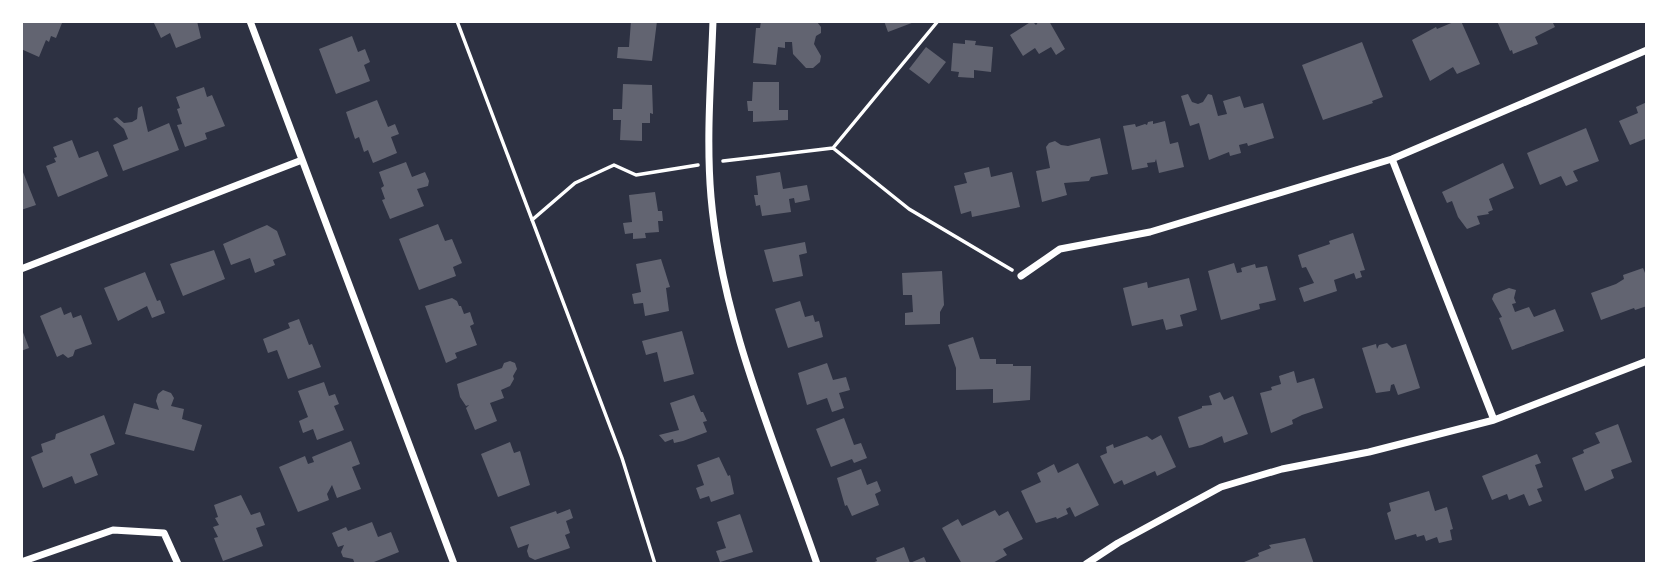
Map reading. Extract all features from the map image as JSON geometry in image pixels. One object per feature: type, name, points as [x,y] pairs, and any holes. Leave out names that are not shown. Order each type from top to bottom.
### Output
[{"type":"street","points":[[250,21],[454,564]]},
{"type":"street","points":[[713,21],[711,196],[723,274],[752,380],[817,564]]},
{"type":"street","points":[[1021,276],[1060,248],[1150,232],[1392,159],[1647,50]]},
{"type":"street","points":[[1392,159],[1494,420]]},
{"type":"street","points":[[21,269],[302,160]]},
{"type":"street","points":[[1086,564],[1118,543],[1221,487],[1282,469],[1369,452],[1494,420],[1647,361]]},
{"type":"street","points":[[21,562],[113,530],[164,533],[178,564]]},
{"type":"path","points":[[457,21],[622,458],[655,564]]},
{"type":"path","points":[[532,220],[575,183],[614,165],[636,175],[833,148],[938,21]]},
{"type":"path","points":[[833,148],[909,209],[1021,276]]},
{"type":"building","points":[[21,21],[62,23],[56,38],[51,36],[49,42],[46,40],[39,57],[21,49]]},
{"type":"building","points":[[153,21],[197,21],[201,38],[176,48],[170,33],[161,38]]},
{"type":"building","points":[[631,21],[657,21],[652,61],[617,58],[618,47],[629,47]]},
{"type":"building","points":[[761,21],[817,22],[821,33],[816,36],[814,44],[821,56],[820,62],[813,68],[806,68],[793,54],[792,42],[785,42],[785,48],[778,47],[776,65],[753,63],[756,28],[760,28]]},
{"type":"building","points":[[884,21],[917,21],[888,32]]},
{"type":"building","points":[[1032,21],[1036,25],[1039,21],[1049,21],[1065,49],[1056,55],[1051,47],[1039,54],[1035,48],[1023,56],[1010,35]]},
{"type":"building","points":[[1461,21],[1480,64],[1457,74],[1453,67],[1430,81],[1412,40],[1436,27],[1437,29]]},
{"type":"building","points":[[1497,21],[1552,21],[1555,27],[1535,37],[1538,44],[1513,54]]},
{"type":"building","points":[[352,36],[358,52],[365,49],[370,62],[364,65],[370,81],[336,94],[319,49]]},
{"type":"building","points":[[965,40],[976,41],[975,45],[993,47],[991,72],[974,70],[974,78],[958,77],[959,72],[951,71],[953,43],[965,44]]},
{"type":"building","points":[[1362,42],[1383,97],[1323,120],[1302,65]]},
{"type":"building","points":[[926,47],[946,62],[929,84],[909,69]]},
{"type":"building","points":[[753,82],[779,82],[779,110],[788,110],[788,120],[753,122],[753,111],[748,111],[747,101],[752,101]]},
{"type":"building","points":[[623,84],[652,85],[653,114],[650,113],[650,123],[642,123],[642,141],[620,140],[621,120],[613,120],[613,109],[622,109]]},
{"type":"building","points":[[204,87],[207,97],[212,95],[225,126],[205,133],[207,139],[185,147],[177,125],[182,124],[176,97]]},
{"type":"building","points":[[1188,94],[1192,102],[1198,104],[1203,102],[1208,94],[1212,95],[1218,116],[1227,114],[1223,101],[1240,96],[1244,108],[1263,103],[1274,138],[1248,146],[1247,143],[1239,145],[1241,153],[1230,156],[1229,152],[1209,160],[1199,123],[1190,126],[1181,96]]},
{"type":"building","points":[[377,100],[388,127],[395,124],[399,134],[391,137],[397,153],[373,163],[368,150],[364,152],[359,137],[355,139],[346,112]]},
{"type":"building","points":[[1647,102],[1647,138],[1630,145],[1619,121],[1638,113],[1636,107]]},
{"type":"building","points":[[142,106],[148,132],[169,123],[179,150],[123,171],[113,145],[128,139],[124,129],[113,119],[117,117],[124,123],[132,122],[137,119],[138,108]]},
{"type":"building","points":[[1153,121],[1153,124],[1165,121],[1170,144],[1178,142],[1184,167],[1159,173],[1156,159],[1155,162],[1147,163],[1148,167],[1132,170],[1123,126],[1135,124],[1136,127]]},
{"type":"building","points":[[1586,128],[1599,161],[1573,171],[1578,181],[1566,186],[1561,176],[1540,185],[1527,153]]},
{"type":"building","points":[[1100,138],[1108,174],[1091,177],[1089,181],[1064,183],[1067,195],[1042,202],[1036,171],[1050,168],[1046,147],[1049,143],[1055,141],[1068,146]]},
{"type":"building","points":[[72,140],[79,158],[98,151],[108,176],[58,197],[46,166],[56,162],[53,147]]},
{"type":"building","points":[[406,162],[412,177],[425,172],[429,181],[428,186],[417,189],[424,206],[390,219],[382,200],[385,199],[381,188],[384,186],[379,172]]},
{"type":"building","points":[[1503,163],[1514,188],[1489,199],[1493,210],[1488,212],[1489,214],[1477,216],[1480,224],[1467,229],[1458,217],[1452,201],[1447,203],[1442,192]]},
{"type":"building","points":[[21,167],[36,205],[21,210]]},
{"type":"building","points":[[989,167],[991,177],[1012,172],[1020,207],[972,217],[971,211],[961,214],[954,186],[967,183],[964,173]]},
{"type":"building","points":[[780,172],[783,189],[807,185],[810,200],[795,203],[794,198],[789,199],[791,212],[762,216],[754,195],[758,195],[756,176]]},
{"type":"building","points":[[655,192],[658,211],[662,211],[663,221],[658,221],[659,232],[645,233],[646,238],[633,239],[633,233],[625,234],[623,223],[632,222],[629,195]]},
{"type":"building","points":[[438,224],[445,241],[452,239],[462,263],[453,267],[456,276],[419,290],[399,239]]},
{"type":"building","points":[[267,225],[277,231],[286,255],[273,260],[275,265],[255,273],[250,258],[231,265],[223,244]]},
{"type":"building","points":[[1353,233],[1365,270],[1360,271],[1362,277],[1356,279],[1354,273],[1334,280],[1337,291],[1304,302],[1299,288],[1314,283],[1306,267],[1302,268],[1298,255]]},
{"type":"building","points":[[805,242],[807,253],[799,255],[803,276],[773,282],[764,250]]},
{"type":"building","points":[[214,250],[225,279],[183,296],[170,264]]},
{"type":"building","points":[[661,259],[670,287],[666,288],[669,311],[645,316],[643,303],[634,304],[632,294],[641,292],[636,264]]},
{"type":"building","points":[[1234,263],[1237,273],[1242,272],[1241,268],[1255,264],[1256,268],[1267,266],[1276,300],[1259,304],[1260,309],[1221,320],[1208,271]]},
{"type":"building","points":[[1643,268],[1647,278],[1647,306],[1601,320],[1591,293],[1616,284],[1624,279],[1623,275]]},
{"type":"building","points":[[942,271],[944,305],[940,312],[940,324],[905,325],[905,313],[913,312],[912,295],[903,295],[902,273]]},
{"type":"building","points":[[145,272],[165,313],[152,318],[147,306],[118,321],[104,288]]},
{"type":"building","points":[[1189,278],[1197,310],[1180,315],[1183,326],[1166,330],[1163,319],[1132,326],[1123,288],[1147,282],[1148,288]]},
{"type":"building","points":[[1509,288],[1516,290],[1516,303],[1512,304],[1515,312],[1529,307],[1534,317],[1555,309],[1564,331],[1512,350],[1499,318],[1502,317],[1492,299],[1494,294]]},
{"type":"building","points":[[452,298],[461,306],[464,314],[470,312],[474,324],[470,326],[477,345],[455,353],[457,358],[446,363],[425,306]]},
{"type":"building","points":[[800,301],[805,317],[813,315],[815,322],[819,321],[823,337],[788,348],[775,309]]},
{"type":"building","points":[[61,307],[64,315],[71,312],[73,318],[81,315],[92,344],[75,350],[73,356],[68,358],[63,354],[57,357],[40,316]]},
{"type":"building","points":[[299,319],[321,367],[288,379],[277,350],[268,353],[263,339],[290,328],[288,323]]},
{"type":"building","points":[[21,327],[29,348],[21,351]]},
{"type":"building","points":[[682,331],[694,374],[664,382],[657,352],[646,355],[642,341]]},
{"type":"building","points":[[973,337],[980,359],[996,359],[996,364],[1031,366],[1030,400],[993,403],[993,389],[956,390],[956,368],[948,345]]},
{"type":"building","points":[[1387,343],[1392,348],[1406,344],[1420,388],[1398,395],[1394,384],[1391,385],[1390,391],[1376,393],[1362,348],[1376,344],[1377,349],[1379,345]]},
{"type":"building","points":[[504,363],[515,363],[517,369],[514,379],[510,386],[501,390],[504,398],[490,403],[497,421],[475,430],[466,408],[469,405],[466,406],[460,397],[457,384],[502,368]]},
{"type":"building","points":[[827,363],[833,380],[846,377],[850,390],[839,393],[844,408],[832,412],[827,398],[807,405],[798,373]]},
{"type":"building","points":[[1294,371],[1297,383],[1314,378],[1323,408],[1302,415],[1292,420],[1293,424],[1271,433],[1260,393],[1272,390],[1271,387],[1281,384],[1279,376]]},
{"type":"building","points":[[324,382],[329,396],[335,394],[339,404],[334,406],[344,430],[317,440],[313,429],[303,433],[299,421],[308,417],[298,391]]},
{"type":"building","points":[[163,390],[171,393],[174,398],[171,406],[184,409],[182,419],[202,425],[194,451],[125,434],[134,403],[159,410],[156,401]]},
{"type":"building","points":[[1220,392],[1224,400],[1233,396],[1248,434],[1224,443],[1222,436],[1189,448],[1178,417],[1202,406],[1212,405],[1209,396]]},
{"type":"building","points":[[694,395],[707,421],[703,422],[707,432],[683,441],[674,443],[673,439],[665,442],[659,435],[679,430],[670,403]]},
{"type":"building","points":[[104,415],[115,444],[90,454],[98,475],[75,484],[72,476],[43,488],[31,457],[43,452],[41,444],[55,439],[56,434]]},
{"type":"building","points":[[844,418],[854,445],[861,443],[867,458],[854,463],[852,459],[831,467],[816,429]]},
{"type":"building","points":[[1618,424],[1632,462],[1611,470],[1614,478],[1585,491],[1572,458],[1600,443],[1595,433]]},
{"type":"building","points":[[1161,435],[1176,467],[1157,476],[1155,471],[1124,485],[1122,480],[1114,484],[1100,456],[1107,453],[1106,447],[1113,444],[1114,448],[1147,436],[1152,440]]},
{"type":"building","points":[[351,441],[360,464],[352,467],[361,489],[337,498],[332,485],[327,494],[329,500],[298,512],[279,467],[305,456],[308,464],[314,462],[312,457]]},
{"type":"building","points":[[510,442],[514,453],[520,451],[530,485],[498,497],[481,454]]},
{"type":"building","points":[[1537,454],[1541,463],[1535,465],[1543,487],[1537,489],[1542,501],[1529,506],[1524,494],[1509,500],[1507,494],[1492,500],[1482,476]]},
{"type":"building","points":[[719,457],[728,476],[730,475],[734,494],[711,502],[709,496],[700,499],[696,488],[704,485],[697,465]]},
{"type":"building","points":[[1078,463],[1099,505],[1075,517],[1070,507],[1066,509],[1068,514],[1036,523],[1021,491],[1041,482],[1037,473],[1054,464],[1058,473]]},
{"type":"building","points":[[861,469],[867,485],[877,481],[881,491],[875,494],[879,505],[852,516],[847,505],[845,506],[837,478]]},
{"type":"building","points":[[1429,491],[1435,511],[1447,507],[1453,529],[1450,530],[1452,540],[1439,543],[1437,537],[1426,541],[1424,535],[1417,537],[1416,534],[1395,540],[1387,513],[1391,511],[1389,503]]},
{"type":"building","points":[[241,495],[251,515],[260,512],[265,525],[256,528],[263,546],[223,561],[214,538],[218,537],[213,527],[219,525],[215,518],[218,517],[214,505]]},
{"type":"building","points":[[570,509],[573,518],[566,521],[570,533],[565,535],[570,548],[535,560],[529,557],[529,544],[518,548],[510,527],[556,511],[557,514]]},
{"type":"building","points":[[995,510],[999,516],[1008,511],[1023,539],[1003,549],[1007,555],[991,564],[962,564],[942,528],[958,519],[962,526]]},
{"type":"building","points":[[740,514],[753,552],[720,562],[716,551],[726,548],[717,522]]},
{"type":"building","points":[[372,522],[378,537],[391,532],[399,552],[369,564],[355,564],[353,559],[343,557],[341,552],[344,545],[338,547],[332,533],[346,527],[348,531]]},
{"type":"building","points":[[1305,538],[1314,564],[1239,564],[1259,556],[1258,553],[1271,548],[1269,545]]},
{"type":"building","points":[[904,547],[910,563],[924,557],[927,564],[869,564],[877,561],[876,558]]}]
